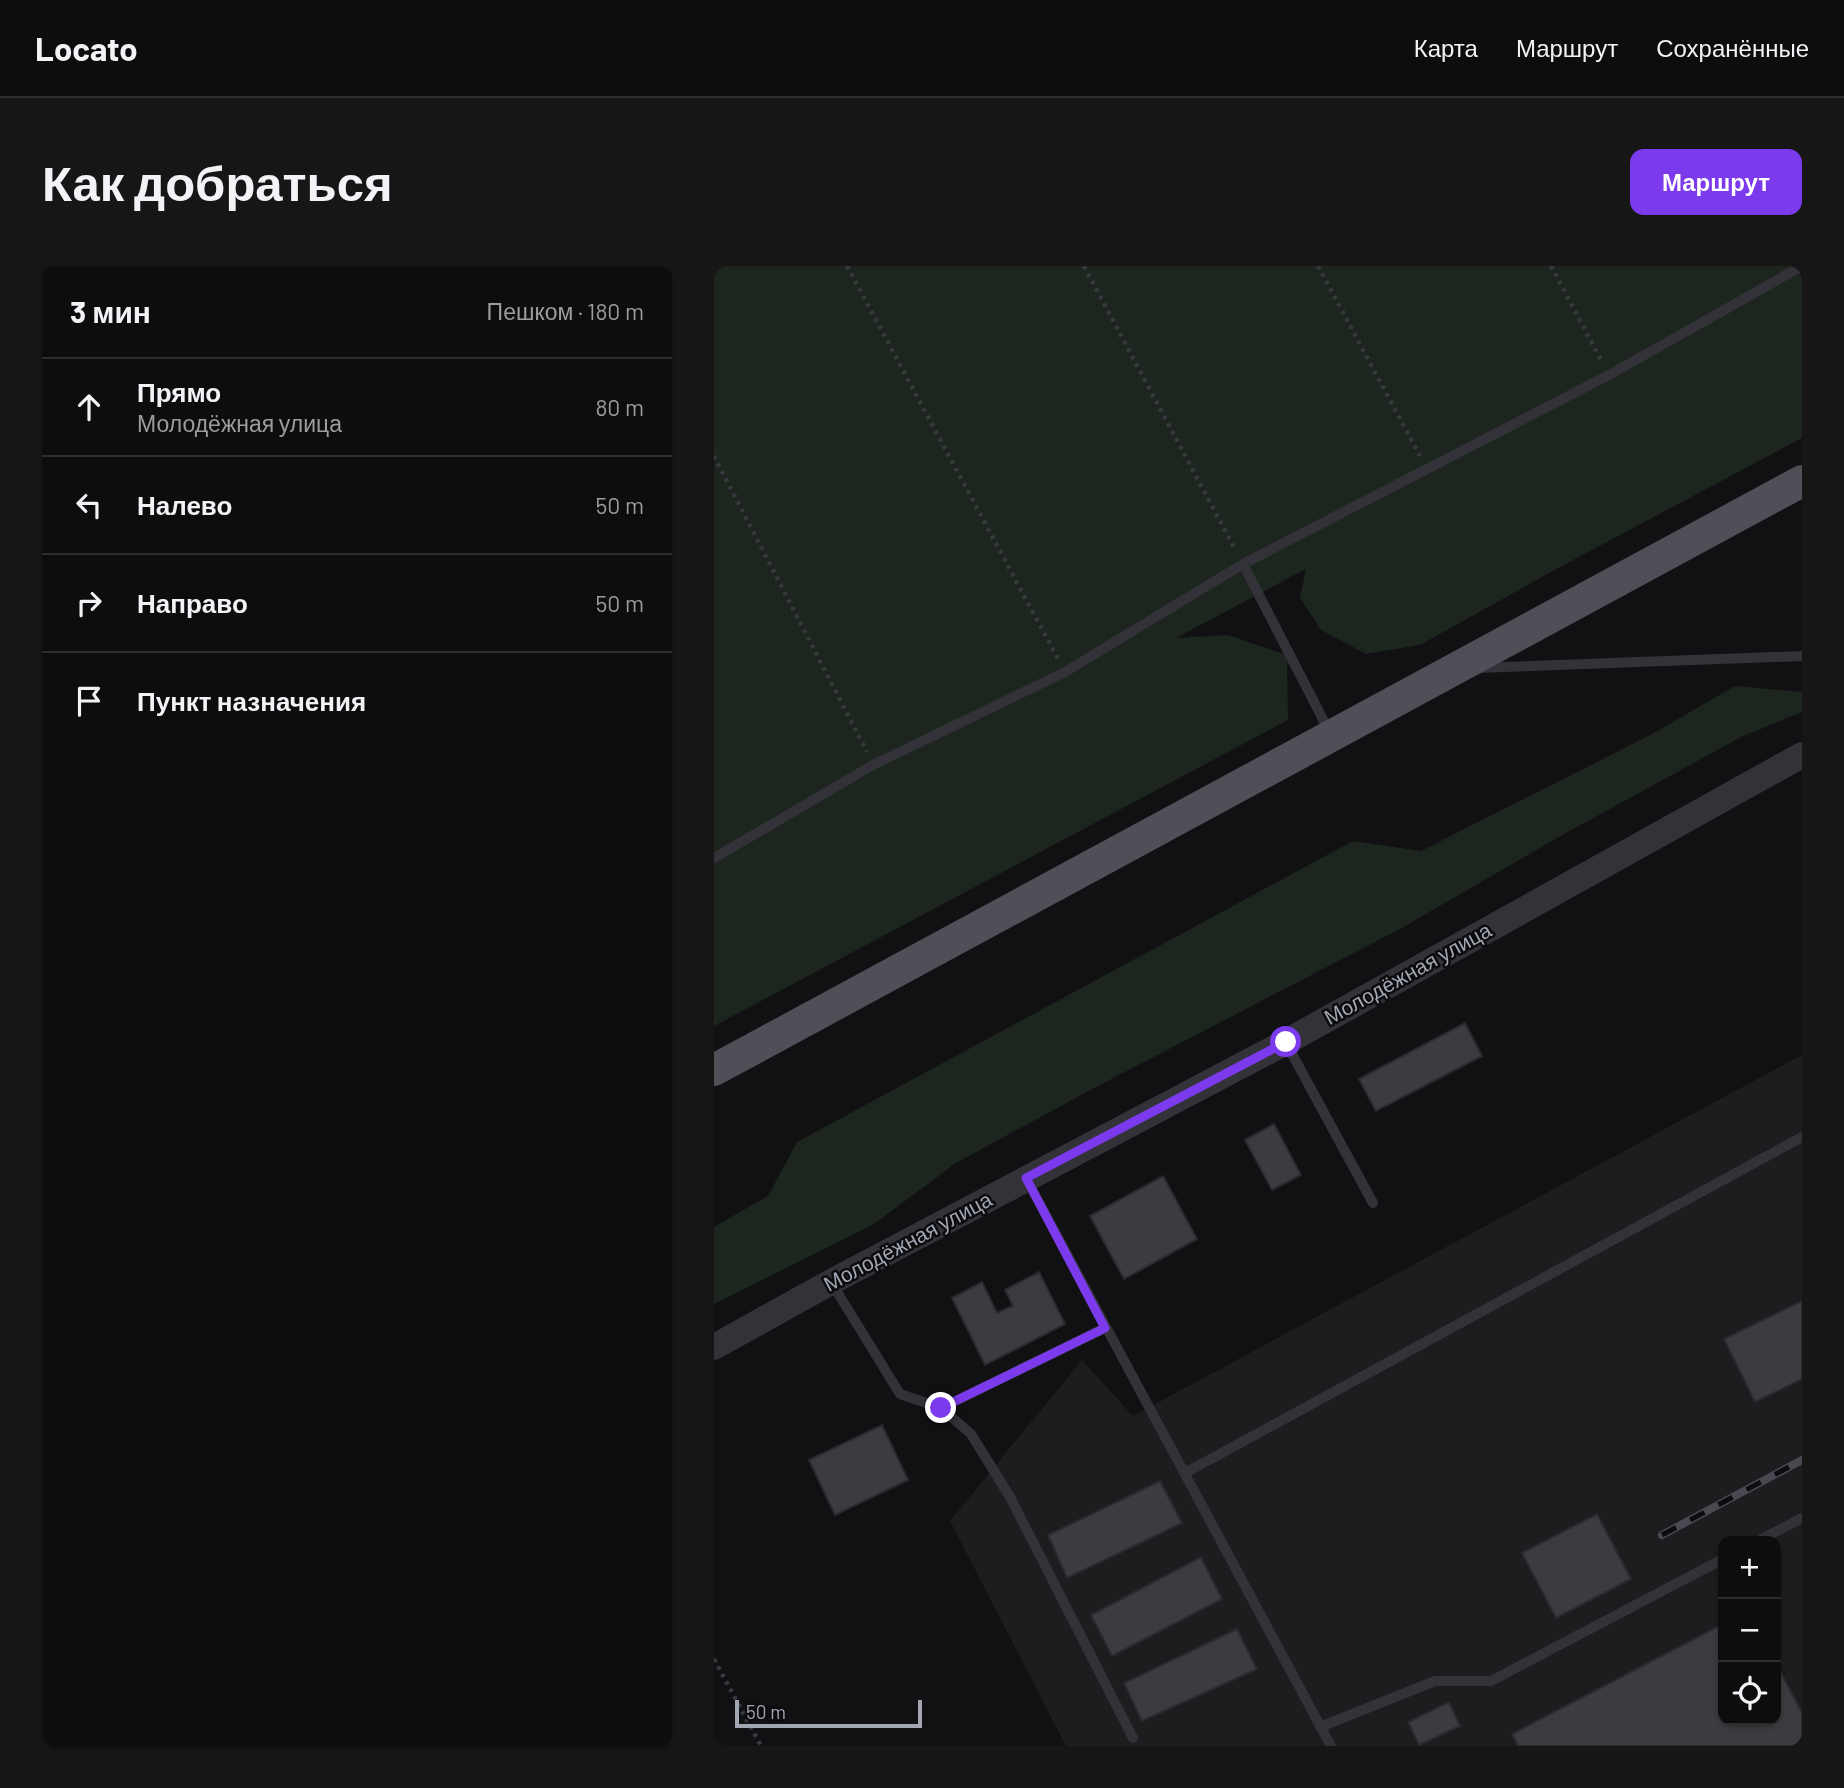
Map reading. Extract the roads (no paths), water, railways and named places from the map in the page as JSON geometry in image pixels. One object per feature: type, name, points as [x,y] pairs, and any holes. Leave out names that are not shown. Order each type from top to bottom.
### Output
[{"type":"main road","points":[[714,1070],[1802,481]]},
{"type":"street","name":"Молодёжная улица","points":[[714,1347],[1026,1178],[1286,1042],[1802,755]]},
{"type":"lane","points":[[714,858],[873,765],[1065,673],[1243,564],[1608,375],[1802,266]]},
{"type":"lane","points":[[1243,564],[1331,736]]},
{"type":"lane","points":[[1455,669],[1802,656]]},
{"type":"lane","points":[[1286,1042],[1373,1203]]},
{"type":"lane","points":[[1185,1473],[1802,1137]]},
{"type":"lane","points":[[1026,1178],[1331,1746]]},
{"type":"lane","points":[[831,1282],[900,1394],[941,1408],[971,1434],[1010,1497],[1133,1738]]},
{"type":"lane","points":[[941,1408],[1105,1328]]},
{"type":"lane","points":[[1768,1536],[1802,1518]]},
{"type":"lane","points":[[1320,1727],[1435,1681],[1491,1681],[1718,1562]]},
{"type":"railway","points":[[1662,1535],[1802,1460]]}]
